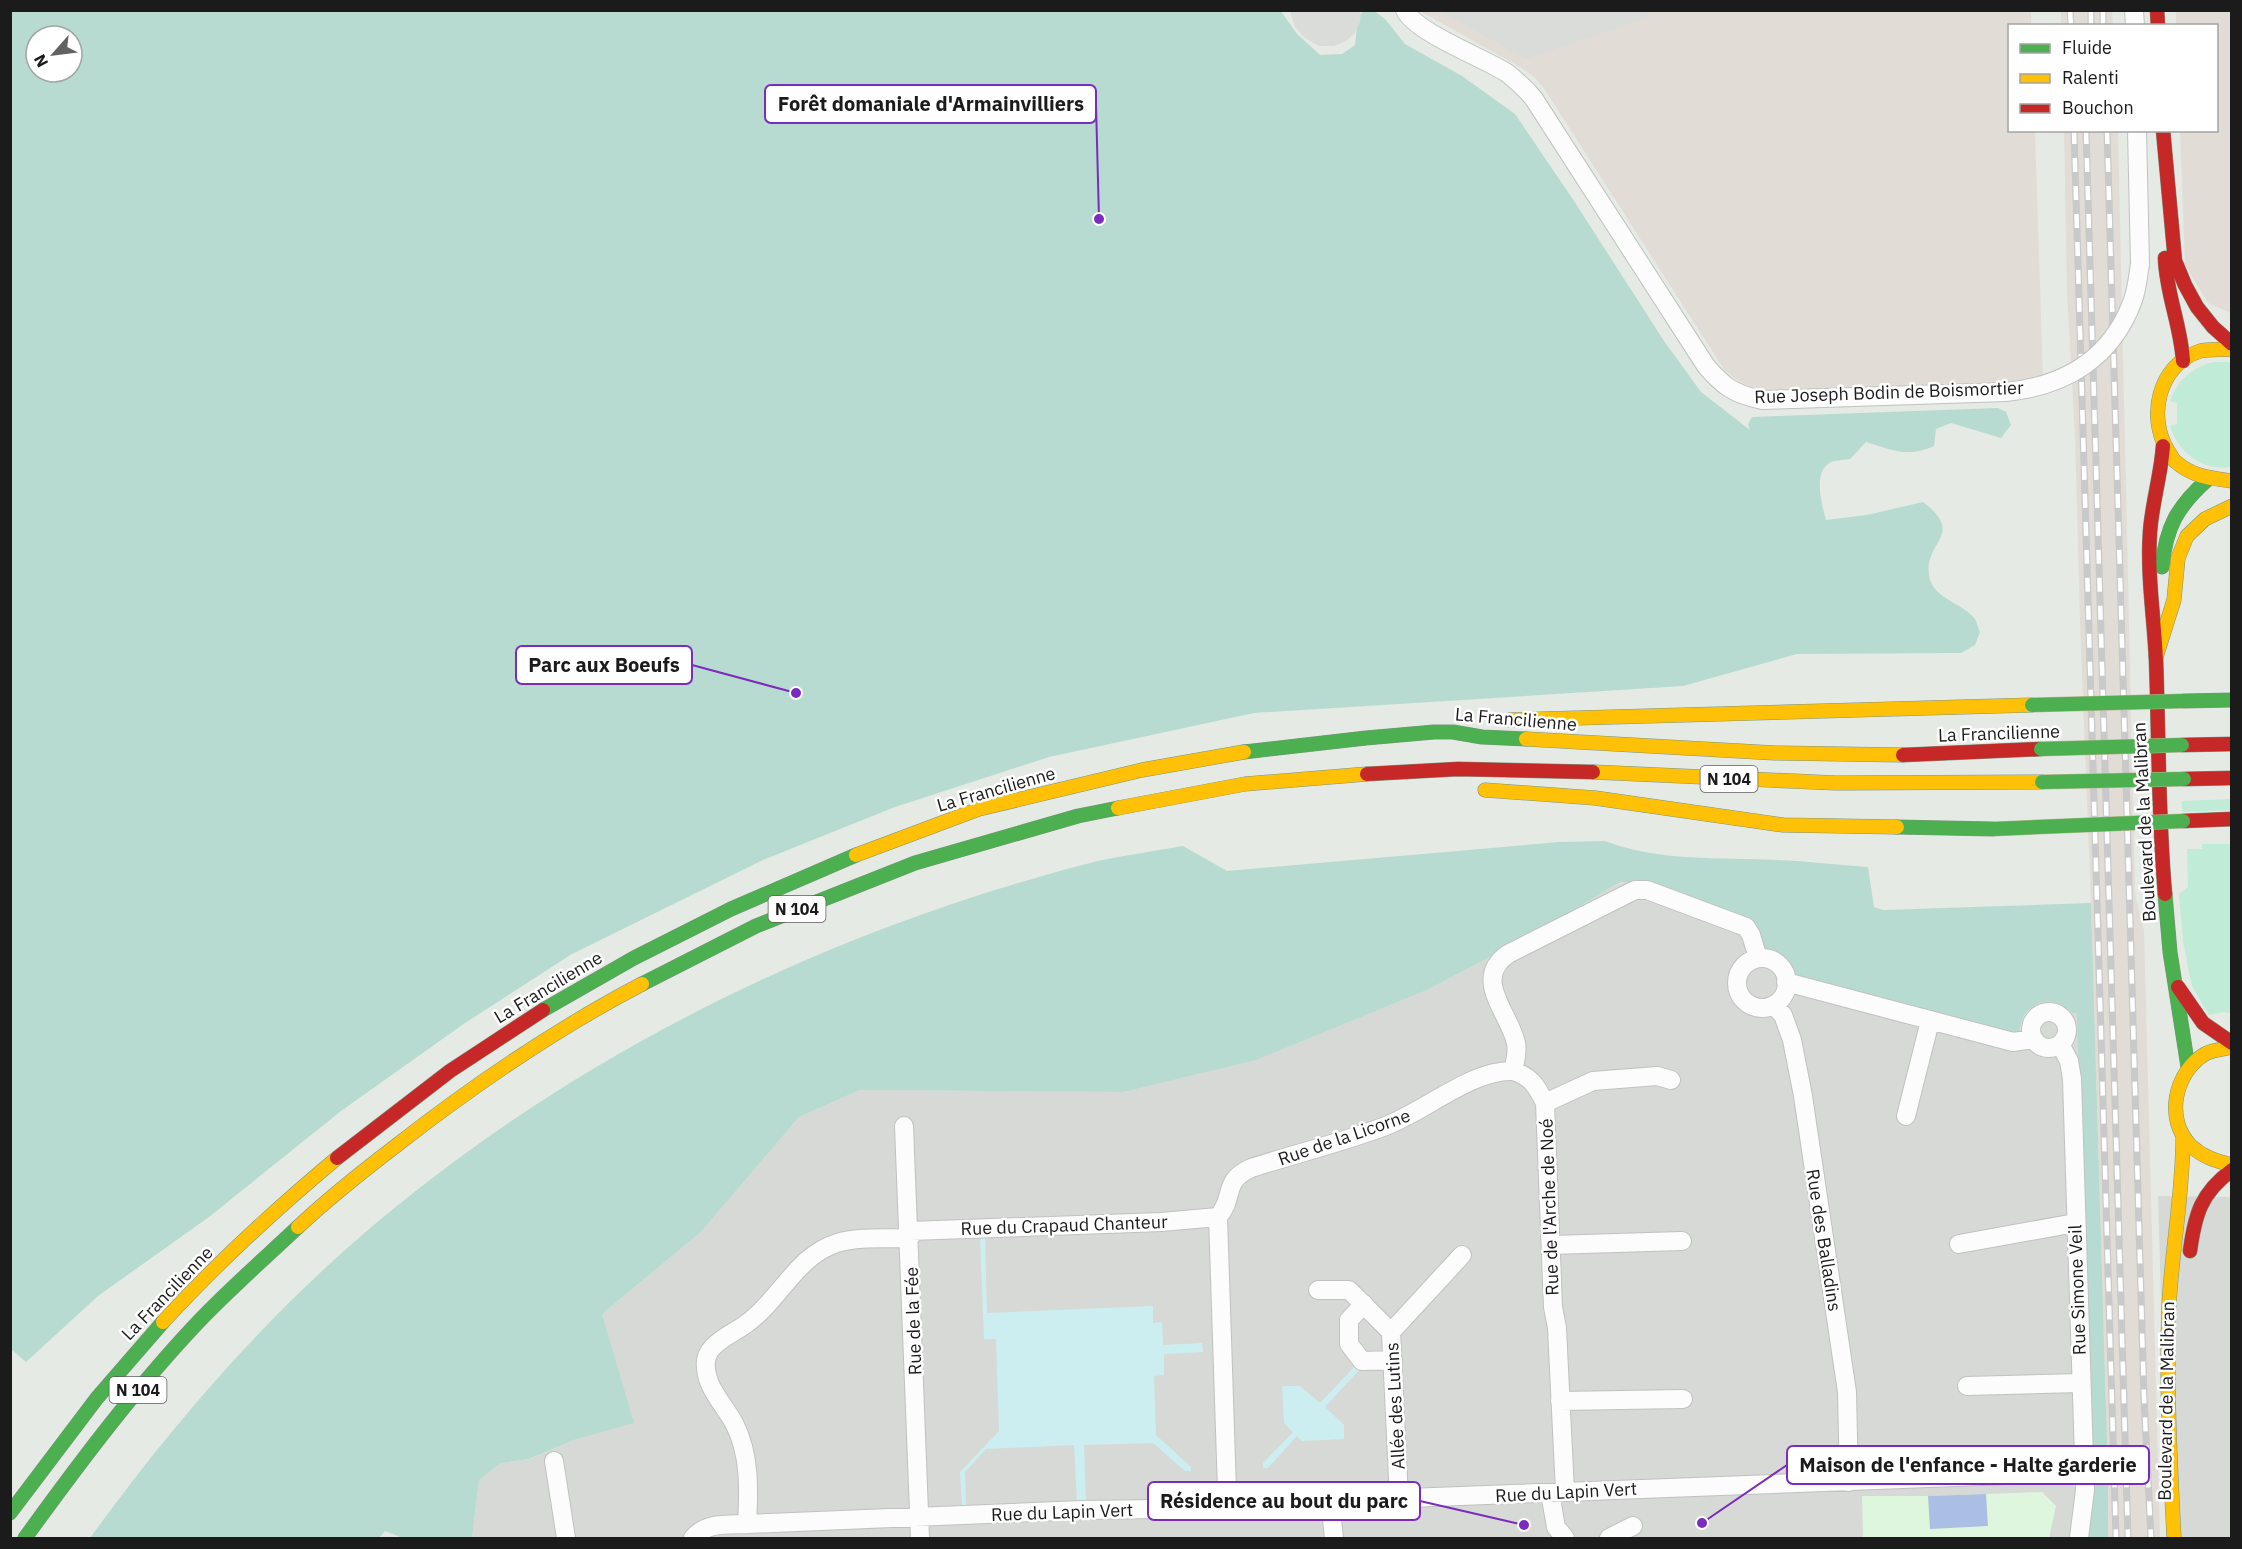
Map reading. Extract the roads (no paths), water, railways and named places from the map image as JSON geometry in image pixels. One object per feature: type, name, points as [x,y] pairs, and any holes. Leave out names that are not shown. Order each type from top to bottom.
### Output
[{"type":"main road","points":[[2163,132],[2175,261],[2191,298],[2209,324],[2232,344]]},
{"type":"main road","points":[[2166,177],[2166,285],[2183,348],[2182,361]]},
{"type":"main road","points":[[2232,349],[2205,350],[2182,361],[2166,378],[2157,399],[2156,423],[2163,446],[2176,464],[2207,480],[2232,481]]},
{"type":"main road","name":"Boulevard de la Malibran","points":[[2163,446],[2162,465],[2150,531],[2161,849],[2170,952],[2188,1067]]},
{"type":"main road","name":"Boulevard de la Malibran","points":[[2156,657],[2162,564],[2167,536],[2181,504],[2207,480]]},
{"type":"main road","points":[[2156,657],[2174,600],[2178,558],[2184,542],[2191,531],[2205,519],[2232,506]]},
{"type":"main road","points":[[1461,730],[1487,720],[2232,700]]},
{"type":"main road","name":"La Francilienne","points":[[10,1513],[74,1426],[129,1359],[186,1298],[249,1235],[316,1175],[387,1117],[455,1067],[533,1016],[641,953],[786,884],[868,849],[963,814],[1147,767],[1227,754],[1356,738],[1461,730],[1482,737],[1787,754],[1882,756],[2232,744]]},
{"type":"main road","points":[[1415,770],[1437,787]]},
{"type":"main road","name":"N 104","points":[[25,1539],[106,1429],[204,1316],[325,1203],[403,1139],[470,1089],[567,1026],[655,976],[799,908],[927,859],[998,836],[1085,814],[1223,789],[1323,776],[1415,770],[1598,772],[1775,781],[1919,784],[2232,778]]},
{"type":"main road","points":[[1471,789],[1595,798],[1783,825],[1993,829],[2232,819]]},
{"type":"main road","name":"Boulevard de la Malibran","points":[[2176,984],[2204,1023],[2232,1045]]},
{"type":"main road","points":[[2232,1045],[2206,1054],[2188,1067],[2179,1082],[2174,1107],[2183,1137],[2190,1147],[2206,1159],[2232,1165]]},
{"type":"main road","name":"Boulevard de la Malibran","points":[[2174,1539],[2169,1305],[2173,1241],[2184,1164],[2183,1137]]},
{"type":"main road","points":[[2188,1266],[2196,1212],[2215,1182],[2232,1170]]},
{"type":"main road","name":"Boulevard de la Malibran","points":[[2182,1362],[2183,1539]]},
{"type":"street","name":"Rue Joseph Bodin de Boismortier","points":[[1405,10],[1418,25],[1506,72],[1534,99],[1706,366],[1721,384],[1741,396],[1762,400],[2027,390],[2054,382],[2081,368],[2113,338],[2134,299],[2140,264],[2137,132]]},
{"type":"street","points":[[1513,1071],[1517,1056],[1516,1042],[1493,989],[1491,977],[1499,961],[1635,890],[1647,890],[1746,927],[1758,958]]},
{"type":"street","points":[[1758,958],[1773,961],[1779,965],[1784,971],[1786,982],[1784,994],[1773,1005],[1756,1007],[1748,1004],[1738,990],[1737,982],[1743,966],[1758,958]]},
{"type":"street","points":[[1786,982],[2013,1042],[2020,1043],[2034,1039]]},
{"type":"street","name":"Rue des Balladins","points":[[1773,1005],[1782,1015],[1792,1040],[1803,1096],[1847,1392],[1849,1482]]},
{"type":"street","points":[[2052,1012],[2058,1014],[2066,1023],[2067,1034],[2060,1044],[2049,1048],[2038,1044],[2034,1039],[2033,1023],[2041,1014],[2052,1012]]},
{"type":"street","points":[[1906,1116],[1930,1021]]},
{"type":"street","name":"Rue Simone Veil","points":[[2060,1044],[2069,1061],[2072,1079],[2084,1472],[2083,1515],[2079,1539]]},
{"type":"street","name":"Rue de la Licorne","points":[[1218,1217],[1227,1204],[1232,1183],[1239,1174],[1251,1168],[1384,1127],[1419,1111],[1473,1080],[1503,1071],[1513,1071]]},
{"type":"street","name":"Rue de l'Arche de Noé","points":[[1513,1071],[1524,1074],[1534,1082],[1545,1103],[1553,1308],[1557,1328],[1560,1401],[1556,1527],[1565,1539]]},
{"type":"street","points":[[1545,1103],[1593,1081],[1657,1076],[1671,1080]]},
{"type":"street","name":"Rue de la Fée","points":[[904,1126],[920,1539]]},
{"type":"street","points":[[1218,1217],[1227,1491]]},
{"type":"street","name":"Rue du Crapaud Chanteur","points":[[747,1524],[746,1462],[736,1427],[707,1378],[706,1361],[710,1350],[746,1324],[769,1303],[806,1260],[827,1247],[845,1241],[910,1235],[1218,1217]]},
{"type":"street","points":[[1959,1245],[2075,1223]]},
{"type":"street","points":[[1551,1245],[1682,1240]]},
{"type":"street","points":[[1391,1332],[1462,1255]]},
{"type":"street","name":"Allée des Lutins","points":[[1318,1290],[1349,1290],[1391,1332],[1399,1499]]},
{"type":"street","points":[[1364,1304],[1349,1320],[1349,1344],[1362,1361],[1393,1359]]},
{"type":"street","points":[[1967,1386],[2080,1383]]},
{"type":"street","points":[[1560,1401],[1683,1399]]},
{"type":"street","points":[[554,1461],[566,1539]]},
{"type":"street","name":"Rue du Lapin Vert","points":[[693,1539],[700,1531],[710,1526],[747,1524],[1082,1510],[1217,1509],[1330,1501],[2084,1472]]},
{"type":"street","points":[[1217,1509],[1216,1501],[1220,1494],[1227,1491],[1235,1493],[1239,1501],[1239,1508]]},
{"type":"street","points":[[1330,1501],[1334,1539]]},
{"type":"street","points":[[1609,1539],[1633,1526]]},
{"type":"railway","points":[[2070,10],[2071,24]]},
{"type":"railway","points":[[2091,10],[2091,24]]},
{"type":"railway","points":[[2103,10],[2103,24]]},
{"type":"railway","points":[[2074,132],[2116,1538]]},
{"type":"railway","points":[[2086,132],[2128,1538]]},
{"type":"railway","points":[[2107,132],[2144,1398],[2151,1538]]},
{"type":"place","name":"Forêt domaniale d'Armainvilliers","points":[[1099,219]]},
{"type":"place","name":"Parc aux Boeufs","points":[[796,693]]},
{"type":"place","name":"Maison de l'enfance - Halte garderie","points":[[1702,1523]]},
{"type":"place","name":"Résidence au bout du parc","points":[[1524,1525]]}]
